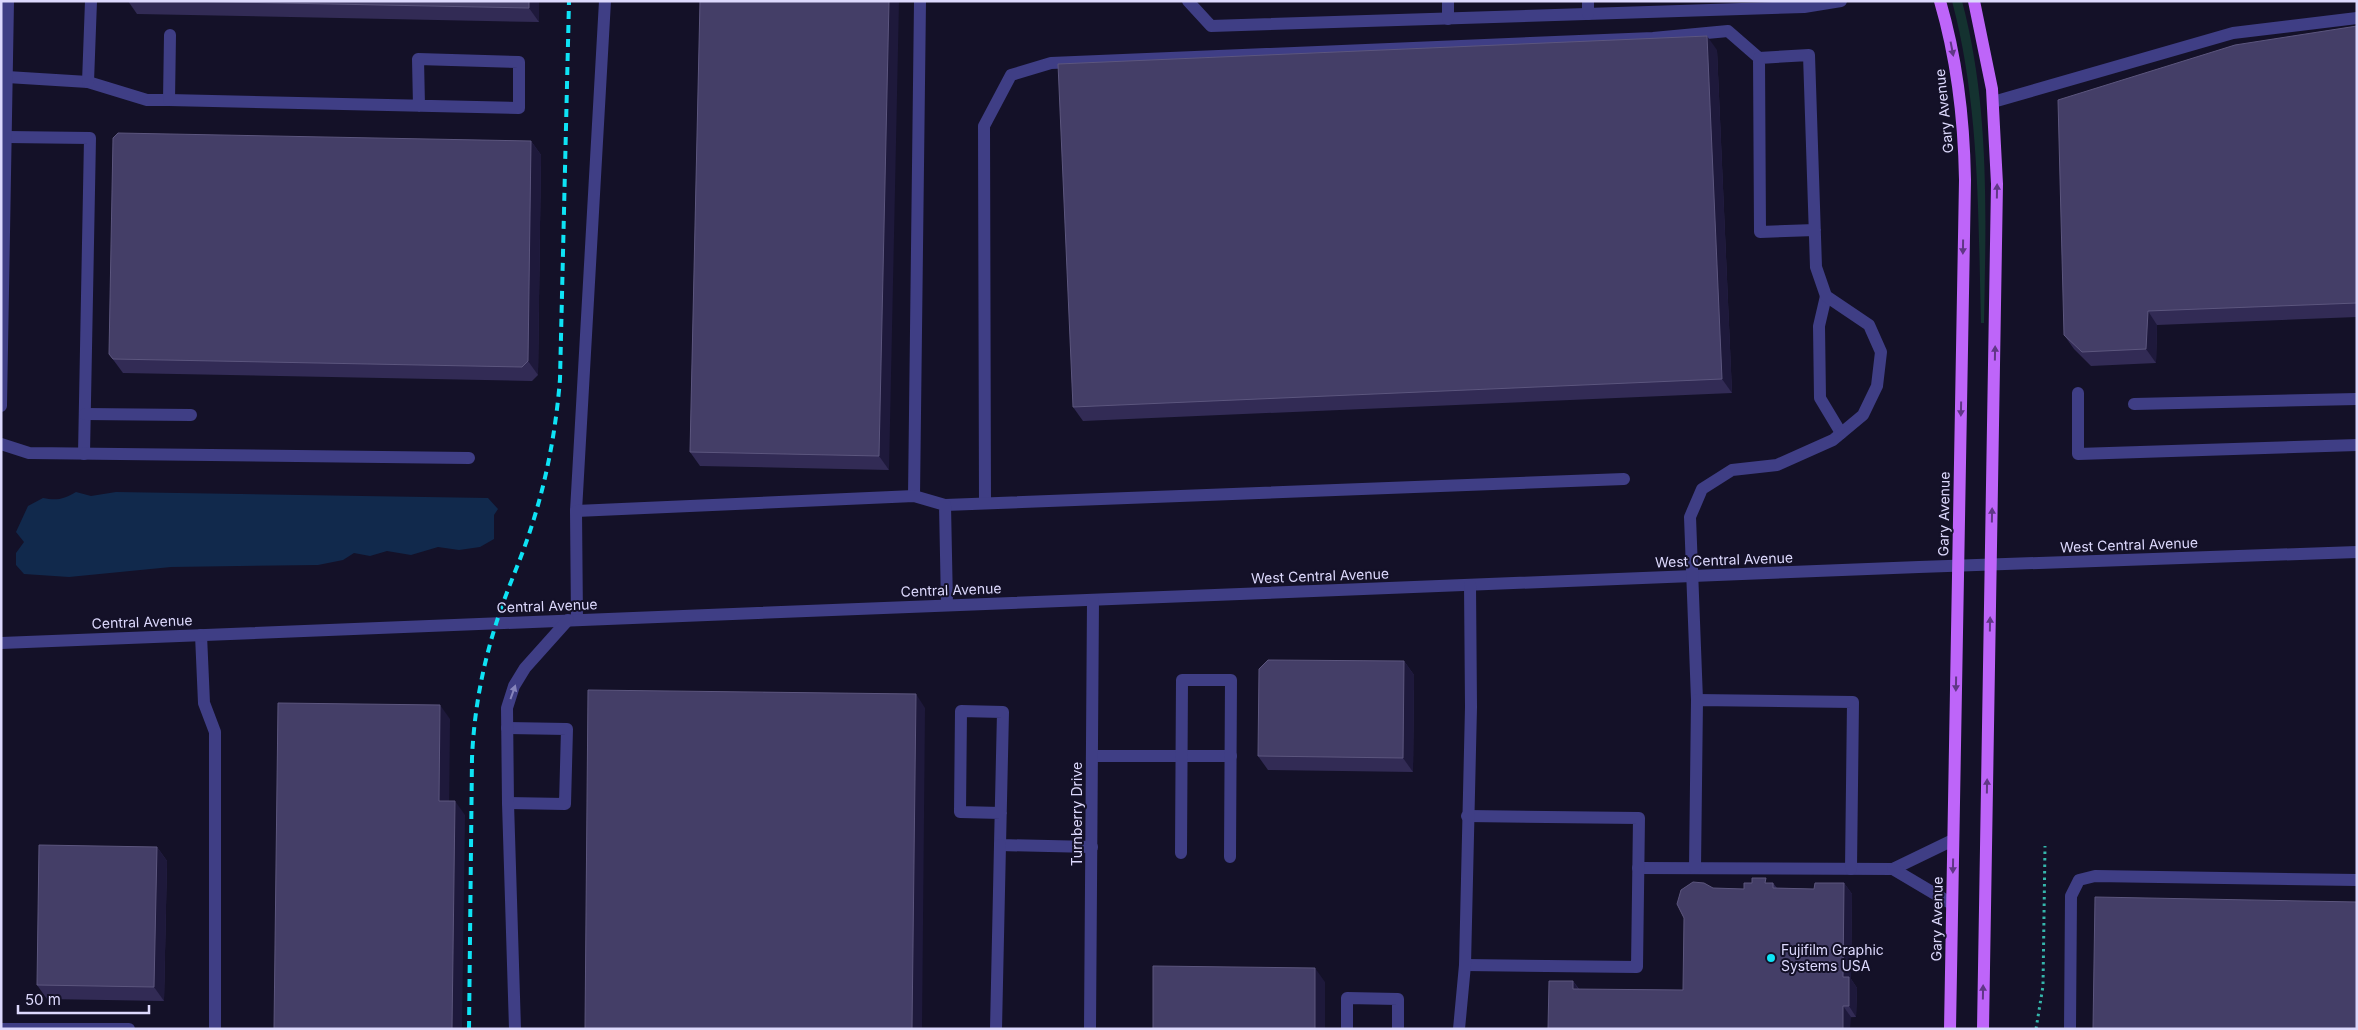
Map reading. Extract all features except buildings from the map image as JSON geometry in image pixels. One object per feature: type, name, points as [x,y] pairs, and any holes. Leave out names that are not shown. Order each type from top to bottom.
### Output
[{"type":"main road","name":"Gary Avenue","points":[[1940,1],[1952,50],[1964,137],[1950,1029]]},
{"type":"main road","points":[[1974,1],[1985,49],[1993,102],[1997,184],[1983,1029]]},
{"type":"street","points":[[1,406],[8,1]]},
{"type":"street","points":[[88,82],[91,1]]},
{"type":"street","points":[[516,1029],[508,803],[507,708],[514,686],[525,668],[573,620],[576,511],[605,1]]},
{"type":"street","points":[[914,496],[920,1]]},
{"type":"street","points":[[1188,1],[1211,26],[1448,19],[1588,8],[1804,4],[1841,1]]},
{"type":"street","points":[[1448,1],[1448,19]]},
{"type":"street","points":[[1993,102],[2233,33],[2357,18]]},
{"type":"street","points":[[985,503],[984,126],[1011,75],[1051,63],[1652,38],[1728,31],[1759,58],[1809,55],[1816,267],[1826,296],[1819,326],[1820,398],[1841,433]]},
{"type":"street","points":[[169,100],[170,35]]},
{"type":"street","points":[[1759,58],[1760,232],[1815,230]]},
{"type":"street","points":[[7,77],[88,82],[147,100],[169,100],[418,106],[519,108],[519,62],[418,59],[418,106]]},
{"type":"street","points":[[7,137],[90,138],[84,454]]},
{"type":"street","points":[[1695,868],[1697,700],[1690,517],[1702,489],[1732,470],[1777,465],[1833,440],[1862,415],[1877,386],[1881,352],[1869,325],[1826,296]]},
{"type":"street","points":[[2078,393],[2078,454],[2357,445]]},
{"type":"street","points":[[2134,404],[2357,400]]},
{"type":"street","points":[[84,414],[191,415]]},
{"type":"street","points":[[1,444],[30,453],[469,458]]},
{"type":"street","points":[[576,511],[914,496],[945,505],[1624,479]]},
{"type":"street","points":[[945,505],[947,605]]},
{"type":"street","name":"West Central Avenue","points":[[1093,600],[1958,565],[2357,552]]},
{"type":"street","points":[[1459,1029],[1465,965],[1471,706],[1470,585]]},
{"type":"street","name":"Central Avenue","points":[[1,643],[1093,600]]},
{"type":"street","name":"Turnberry Drive","points":[[1090,1029],[1093,600]]},
{"type":"street","points":[[201,635],[204,703],[215,732],[214,1029]]},
{"type":"street","points":[[1182,853],[1182,680],[1231,680],[1230,857]]},
{"type":"street","points":[[1697,700],[1853,702],[1851,869]]},
{"type":"street","points":[[996,1029],[1001,813],[1003,712],[962,711],[960,812],[1001,813]]},
{"type":"street","points":[[507,728],[567,729],[565,804],[508,803]]},
{"type":"street","points":[[1092,756],[1231,756]]},
{"type":"street","points":[[1465,965],[1637,967],[1639,818],[1467,816]]},
{"type":"street","points":[[1638,868],[1893,869],[1954,840]]},
{"type":"street","points":[[1000,845],[1092,846]]},
{"type":"street","points":[[1893,869],[1952,904]]},
{"type":"street","points":[[2070,1029],[2071,896],[2079,880],[2095,876],[2357,880]]},
{"type":"street","points":[[1347,1029],[1347,998],[1398,999],[1398,1029]]},
{"type":"street","points":[[1,1028],[129,1029]]},
{"type":"path","points":[[2036,1029],[2043,986],[2045,846]]},
{"type":"green space","points":[[1952,1],[1962,1],[1978,81],[1982,121],[1985,202],[1984,323],[1981,323],[1978,201],[1973,121],[1968,80]]},
{"type":"water","points":[[76,492],[91,496],[116,492],[488,498],[498,509],[494,515],[494,539],[480,547],[459,550],[438,547],[411,555],[387,551],[370,556],[354,553],[343,560],[318,565],[171,567],[69,577],[24,574],[16,565],[16,553],[24,542],[16,532],[28,506],[43,498],[60,499]]},
{"type":"railway","points":[[469,1029],[472,758],[477,707],[491,641],[504,600],[527,540],[542,491],[550,454],[560,379],[569,1]]},
{"type":"place","name":"Fujifilm Graphic Systems USA","points":[[1771,958]]}]
